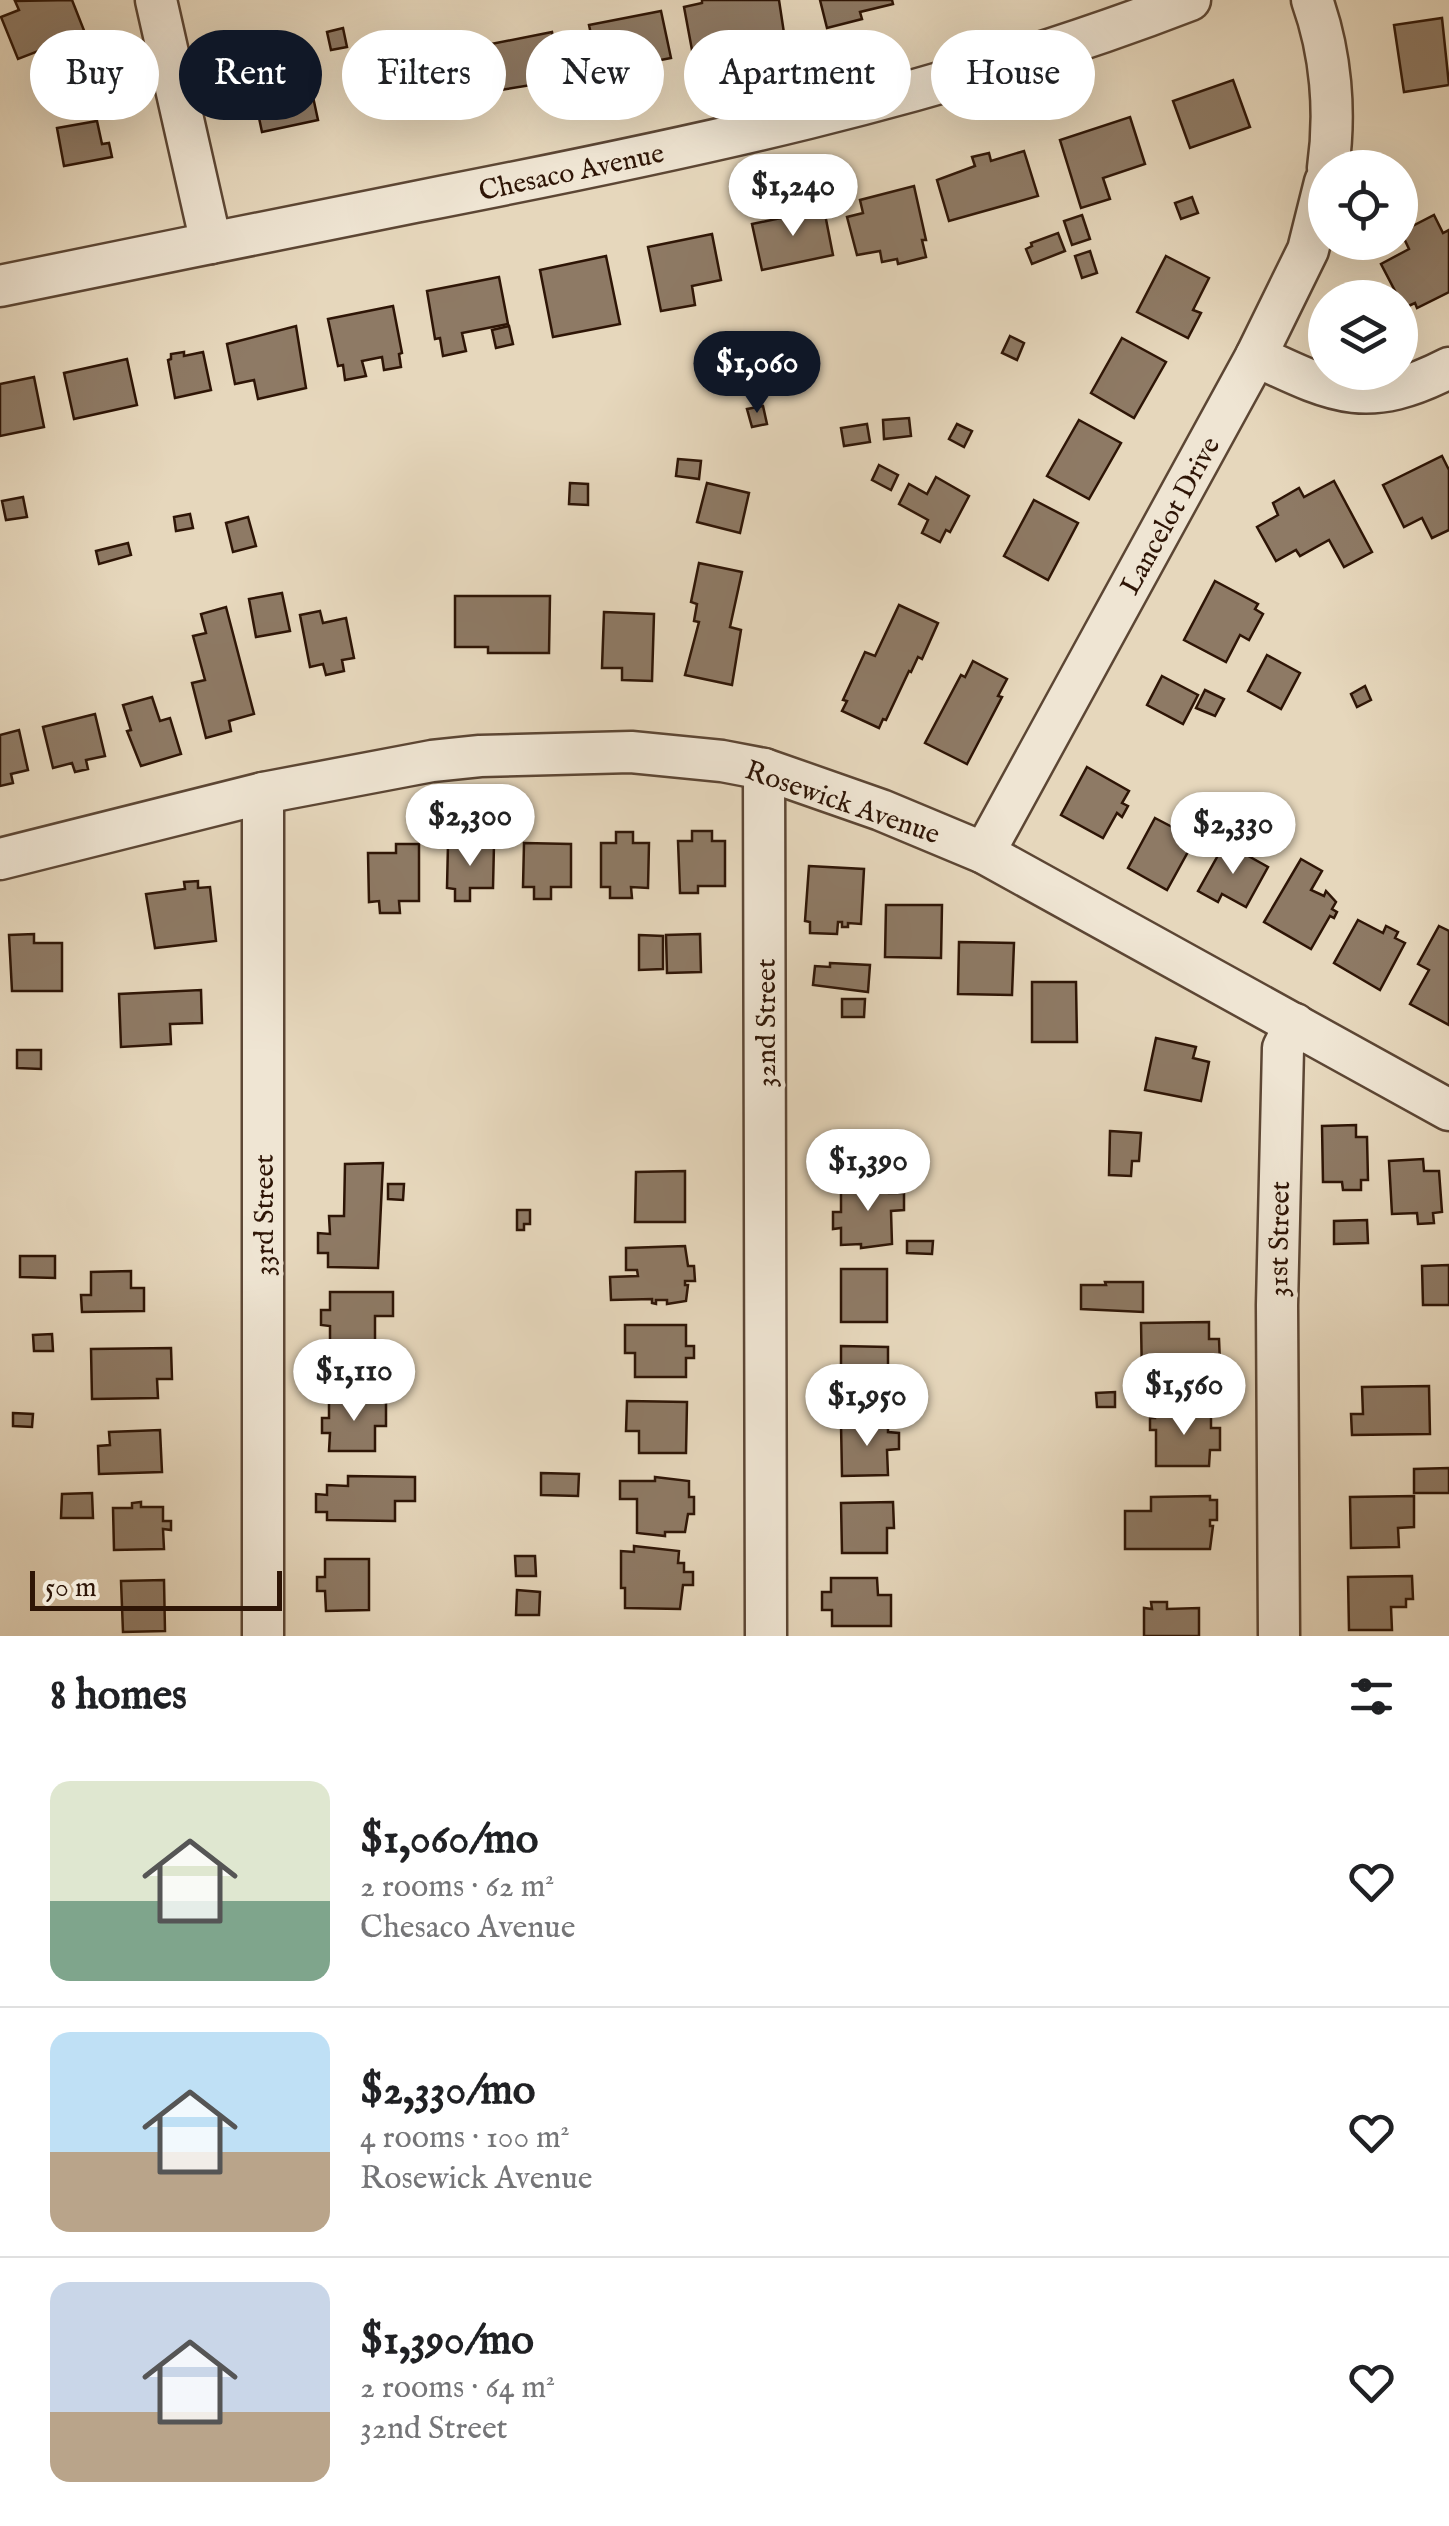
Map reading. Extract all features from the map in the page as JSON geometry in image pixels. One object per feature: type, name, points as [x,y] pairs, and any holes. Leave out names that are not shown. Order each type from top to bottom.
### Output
[{"type":"street","points":[[156,0],[211,243]]},
{"type":"street","name":"Chesaco Avenue","points":[[0,286],[574,171],[833,113],[999,66],[1190,0]]},
{"type":"street","points":[[1312,0],[1328,64],[1332,114],[1329,150]]},
{"type":"street","name":"Lancelot Drive","points":[[984,853],[1256,356],[1308,250]]},
{"type":"street","points":[[1256,356],[1338,390],[1368,394],[1400,390],[1449,368]]},
{"type":"street","name":"Rosewick Avenue","points":[[0,859],[263,794],[385,768],[480,756],[632,752],[764,769],[882,810],[984,853],[1449,1110]]},
{"type":"street","name":"32nd Street","points":[[764,769],[766,1636]]},
{"type":"street","name":"33rd Street","points":[[262,1636],[263,794]]},
{"type":"street","name":"31st Street","points":[[1279,1636],[1277,1305],[1283,1048],[1295,1024]]},
{"type":"building","points":[[72,0],[84,30],[30,30],[30,54],[18,59],[1,17],[19,10],[15,1]]},
{"type":"building","points":[[779,0],[784,30],[688,30],[684,7]]},
{"type":"building","points":[[820,0],[892,0],[893,4],[860,12],[862,19],[827,28]]},
{"type":"building","points":[[661,11],[671,58],[664,59],[664,30],[590,30],[589,25]]},
{"type":"building","points":[[1442,18],[1449,85],[1404,92],[1394,25]]},
{"type":"building","points":[[343,28],[342,48],[331,50],[327,32]]},
{"type":"building","points":[[526,37],[526,86],[506,89],[506,41]]},
{"type":"building","points":[[1233,80],[1250,127],[1190,148],[1173,101]]},
{"type":"building","points":[[1130,117],[1145,164],[1103,178],[1110,199],[1081,208],[1060,140]]},
{"type":"building","points":[[259,120],[318,120],[262,132]]},
{"type":"building","points":[[97,121],[102,144],[109,143],[112,157],[64,166],[57,128]]},
{"type":"building","points":[[1024,151],[1038,196],[949,221],[937,180],[975,166],[972,157],[989,153],[991,161]]},
{"type":"building","points":[[914,186],[926,257],[898,264],[897,259],[882,262],[880,251],[857,255],[847,217],[863,213],[860,200]]},
{"type":"building","points":[[1192,197],[1198,213],[1181,219],[1175,203]]},
{"type":"building","points":[[824,209],[833,255],[762,270],[752,224]]},
{"type":"building","points":[[1082,215],[1090,239],[1072,245],[1064,221]]},
{"type":"building","points":[[1434,215],[1443,233],[1449,230],[1449,292],[1418,308],[1418,280],[1389,280],[1381,264],[1388,260],[1418,260],[1418,223]]},
{"type":"building","points":[[1058,233],[1065,251],[1032,264],[1026,249],[1031,243]]},
{"type":"building","points":[[712,234],[721,280],[692,286],[695,305],[661,311],[648,247]]},
{"type":"building","points":[[1090,251],[1097,273],[1082,278],[1075,256]]},
{"type":"building","points":[[606,256],[620,324],[553,337],[540,270]]},
{"type":"building","points":[[1166,256],[1209,278],[1193,310],[1201,313],[1188,338],[1137,312]]},
{"type":"building","points":[[499,277],[508,324],[462,333],[466,351],[443,356],[440,338],[435,339],[427,291]]},
{"type":"building","points":[[393,306],[401,367],[384,370],[382,357],[362,361],[366,376],[345,380],[328,319]]},
{"type":"building","points":[[296,326],[306,388],[258,399],[254,380],[235,384],[227,344]]},
{"type":"building","points":[[509,326],[513,344],[496,348],[492,330]]},
{"type":"building","points":[[1010,336],[1024,343],[1017,360],[1002,353]]},
{"type":"building","points":[[1122,338],[1166,362],[1134,418],[1091,393]]},
{"type":"building","points":[[184,352],[184,356],[203,352],[211,390],[175,398],[168,360],[171,354]]},
{"type":"building","points":[[127,359],[137,405],[74,419],[64,373]]},
{"type":"building","points":[[34,377],[44,427],[0,436],[0,384]]},
{"type":"building","points":[[763,406],[767,424],[752,427],[747,409]]},
{"type":"building","points":[[909,418],[911,436],[884,439],[883,420]]},
{"type":"building","points":[[1079,420],[1121,443],[1089,499],[1047,476]]},
{"type":"building","points":[[867,424],[870,442],[844,446],[841,428]]},
{"type":"building","points":[[957,424],[972,431],[964,447],[949,439]]},
{"type":"building","points":[[1442,456],[1449,470],[1449,530],[1432,538],[1422,518],[1404,527],[1383,485]]},
{"type":"building","points":[[678,459],[701,461],[699,479],[676,476]]},
{"type":"building","points":[[879,465],[898,475],[891,490],[872,480]]},
{"type":"building","points":[[936,477],[969,496],[950,532],[946,530],[940,542],[922,533],[928,520],[899,504],[909,484],[927,494]]},
{"type":"building","points":[[1334,481],[1372,552],[1344,567],[1329,540],[1300,556],[1296,550],[1276,561],[1257,527],[1278,515],[1273,503],[1299,488],[1304,497]]},
{"type":"building","points":[[570,483],[588,484],[588,505],[569,504]]},
{"type":"building","points":[[707,483],[749,493],[740,533],[697,522]]},
{"type":"building","points":[[23,497],[27,517],[6,520],[2,501]]},
{"type":"building","points":[[1034,500],[1078,523],[1048,580],[1004,556]]},
{"type":"building","points":[[190,514],[193,528],[176,531],[174,517]]},
{"type":"building","points":[[248,517],[256,546],[233,552],[226,523]]},
{"type":"building","points":[[128,543],[131,555],[99,564],[96,551]]},
{"type":"building","points":[[699,563],[742,572],[730,627],[741,630],[732,685],[685,675],[699,622],[694,621],[697,604],[691,602]]},
{"type":"building","points":[[1215,581],[1258,604],[1255,609],[1263,614],[1249,640],[1240,635],[1226,662],[1184,640]]},
{"type":"building","points":[[282,593],[290,631],[256,637],[249,599]]},
{"type":"building","points":[[455,596],[550,596],[549,653],[488,653],[488,647],[455,647]]},
{"type":"building","points":[[899,605],[938,623],[922,659],[918,657],[909,671],[879,728],[842,711],[847,701],[843,700],[865,652],[875,656]]},
{"type":"building","points":[[226,607],[254,714],[229,721],[231,731],[206,738],[192,683],[205,680],[193,636],[206,633],[201,614]]},
{"type":"building","points":[[320,611],[323,623],[346,618],[354,658],[342,660],[344,671],[326,675],[323,664],[310,667],[300,615]]},
{"type":"building","points":[[604,612],[654,614],[652,681],[622,680],[622,668],[602,668]]},
{"type":"building","points":[[1267,655],[1300,673],[1281,709],[1248,691]]},
{"type":"building","points":[[973,661],[1007,679],[998,696],[1002,697],[967,764],[925,743],[961,675],[965,677]]},
{"type":"building","points":[[1162,676],[1198,695],[1183,724],[1147,705]]},
{"type":"building","points":[[1365,686],[1371,700],[1357,707],[1351,694]]},
{"type":"building","points":[[1205,690],[1224,699],[1215,716],[1196,708]]},
{"type":"building","points":[[152,697],[160,721],[170,718],[181,754],[141,766],[127,731],[131,730],[123,705]]},
{"type":"building","points":[[95,714],[105,756],[86,760],[88,769],[75,772],[72,763],[53,768],[43,727]]},
{"type":"building","points":[[19,730],[28,770],[11,774],[13,783],[0,786],[0,735]]},
{"type":"building","points":[[1087,767],[1129,791],[1122,803],[1128,806],[1122,817],[1117,813],[1103,838],[1061,815]]},
{"type":"building","points":[[1155,818],[1195,839],[1167,890],[1128,868]]},
{"type":"building","points":[[692,831],[712,831],[712,841],[725,841],[725,886],[698,886],[698,893],[680,893],[678,841],[692,841]]},
{"type":"building","points":[[616,832],[633,832],[633,843],[649,843],[648,888],[631,887],[632,898],[610,898],[610,887],[601,887],[601,843],[616,843]]},
{"type":"building","points":[[524,843],[571,844],[571,887],[551,887],[551,899],[534,899],[534,887],[523,887]]},
{"type":"building","points":[[1225,843],[1268,867],[1246,907],[1222,894],[1218,902],[1198,891]]},
{"type":"building","points":[[396,844],[419,844],[419,901],[399,901],[400,913],[380,913],[379,901],[369,902],[368,853],[396,853]]},
{"type":"building","points":[[448,844],[494,844],[493,888],[470,888],[470,901],[455,901],[455,889],[447,888]]},
{"type":"building","points":[[1301,859],[1322,871],[1311,890],[1324,896],[1326,891],[1336,902],[1332,909],[1337,912],[1334,918],[1330,916],[1311,949],[1264,922]]},
{"type":"building","points":[[809,866],[864,869],[861,924],[848,923],[848,927],[842,927],[842,922],[838,922],[837,934],[810,933],[810,922],[805,921]]},
{"type":"building","points":[[198,881],[198,888],[210,887],[216,941],[155,948],[146,894],[185,889],[184,882]]},
{"type":"building","points":[[886,905],[942,905],[941,958],[885,957]]},
{"type":"building","points":[[1358,920],[1383,933],[1386,926],[1398,932],[1395,938],[1405,943],[1380,990],[1334,963]]},
{"type":"building","points":[[1439,926],[1449,931],[1449,1025],[1410,1004],[1429,970],[1418,964]]},
{"type":"building","points":[[34,934],[34,943],[62,943],[62,991],[12,991],[9,935]]},
{"type":"building","points":[[700,934],[701,972],[667,973],[666,935]]},
{"type":"building","points":[[639,935],[663,936],[663,969],[639,970]]},
{"type":"building","points":[[959,942],[1014,943],[1012,995],[958,994]]},
{"type":"building","points":[[830,963],[870,965],[868,992],[813,985],[815,966],[830,967]]},
{"type":"building","points":[[1032,982],[1076,982],[1077,1042],[1032,1042]]},
{"type":"building","points":[[201,990],[202,1023],[170,1024],[171,1044],[121,1047],[119,994]]},
{"type":"building","points":[[842,999],[865,999],[864,1017],[842,1017]]},
{"type":"building","points":[[1156,1038],[1196,1047],[1193,1058],[1209,1062],[1201,1101],[1145,1090]]},
{"type":"building","points":[[17,1050],[41,1050],[41,1069],[17,1068]]},
{"type":"building","points":[[1356,1125],[1356,1137],[1367,1137],[1368,1180],[1361,1180],[1361,1190],[1343,1190],[1342,1182],[1323,1182],[1322,1126]]},
{"type":"building","points":[[1110,1131],[1141,1133],[1139,1161],[1132,1161],[1131,1176],[1109,1175]]},
{"type":"building","points":[[1423,1159],[1424,1171],[1439,1171],[1442,1212],[1433,1213],[1434,1223],[1418,1224],[1417,1213],[1392,1214],[1389,1161]]},
{"type":"building","points":[[383,1163],[378,1268],[328,1267],[328,1253],[318,1253],[318,1233],[330,1234],[329,1216],[344,1216],[345,1164]]},
{"type":"building","points":[[685,1171],[685,1222],[635,1222],[636,1172]]},
{"type":"building","points":[[888,1178],[889,1193],[904,1193],[904,1210],[891,1211],[892,1244],[861,1248],[861,1244],[841,1245],[841,1228],[833,1229],[833,1212],[841,1212],[841,1192],[868,1188],[867,1179]]},
{"type":"building","points":[[388,1184],[404,1184],[403,1200],[388,1199]]},
{"type":"building","points":[[517,1210],[530,1210],[530,1224],[524,1224],[524,1230],[517,1230]]},
{"type":"building","points":[[1367,1220],[1368,1243],[1334,1244],[1334,1221]]},
{"type":"building","points":[[907,1241],[933,1241],[932,1254],[907,1253]]},
{"type":"building","points":[[685,1246],[688,1266],[694,1266],[695,1281],[685,1281],[686,1301],[667,1304],[667,1300],[656,1300],[656,1304],[652,1299],[611,1300],[610,1277],[638,1276],[637,1270],[626,1270],[626,1248]]},
{"type":"building","points":[[20,1256],[55,1256],[55,1278],[20,1277]]},
{"type":"building","points":[[1449,1265],[1449,1305],[1423,1305],[1422,1266]]},
{"type":"building","points":[[841,1269],[887,1269],[887,1322],[841,1322]]},
{"type":"building","points":[[131,1271],[131,1288],[144,1288],[144,1311],[82,1312],[81,1295],[91,1295],[91,1272]]},
{"type":"building","points":[[1105,1282],[1143,1282],[1143,1312],[1081,1309],[1081,1285],[1106,1285]]},
{"type":"building","points":[[330,1292],[393,1292],[393,1316],[375,1316],[375,1343],[330,1343],[330,1326],[321,1325],[321,1310],[330,1310]]},
{"type":"building","points":[[1209,1322],[1209,1339],[1219,1339],[1220,1363],[1210,1363],[1209,1378],[1142,1379],[1141,1323]]},
{"type":"building","points":[[625,1325],[686,1325],[686,1346],[694,1346],[694,1358],[686,1358],[686,1377],[635,1377],[635,1353],[625,1353]]},
{"type":"building","points":[[52,1334],[53,1351],[34,1351],[33,1335]]},
{"type":"building","points":[[841,1346],[888,1347],[888,1374],[899,1374],[900,1391],[888,1391],[888,1399],[841,1399]]},
{"type":"building","points":[[171,1348],[172,1379],[157,1379],[158,1398],[92,1399],[91,1349]]},
{"type":"building","points":[[1429,1386],[1430,1434],[1352,1435],[1351,1414],[1363,1414],[1362,1387]]},
{"type":"building","points":[[1115,1392],[1115,1407],[1097,1407],[1096,1393]]},
{"type":"building","points":[[329,1400],[386,1400],[386,1426],[375,1426],[375,1451],[329,1451],[330,1433],[322,1433],[322,1418],[329,1418]]},
{"type":"building","points":[[627,1401],[687,1402],[686,1453],[639,1453],[639,1431],[626,1431]]},
{"type":"building","points":[[1155,1410],[1211,1410],[1211,1428],[1220,1428],[1220,1450],[1210,1450],[1209,1466],[1156,1466],[1156,1430],[1150,1430]]},
{"type":"building","points":[[13,1413],[33,1414],[32,1427],[13,1426]]},
{"type":"building","points":[[841,1424],[888,1424],[888,1432],[899,1433],[899,1449],[887,1450],[888,1475],[842,1476]]},
{"type":"building","points":[[160,1430],[162,1472],[99,1474],[98,1446],[110,1445],[109,1432]]},
{"type":"building","points":[[1449,1468],[1449,1493],[1414,1493],[1414,1469]]},
{"type":"building","points":[[541,1473],[579,1474],[578,1496],[541,1495]]},
{"type":"building","points":[[348,1476],[415,1477],[415,1501],[395,1501],[395,1521],[327,1520],[327,1512],[316,1512],[316,1494],[327,1495],[327,1485],[348,1486]]},
{"type":"building","points":[[655,1477],[689,1481],[694,1514],[688,1514],[685,1532],[665,1532],[665,1536],[637,1533],[637,1499],[620,1499],[620,1481],[655,1481]]},
{"type":"building","points":[[92,1493],[93,1518],[61,1518],[62,1494]]},
{"type":"building","points":[[1210,1496],[1210,1500],[1217,1500],[1217,1520],[1210,1520],[1210,1549],[1125,1549],[1125,1511],[1151,1511],[1151,1497]]},
{"type":"building","points":[[1414,1496],[1414,1527],[1398,1528],[1399,1547],[1351,1548],[1350,1497]]},
{"type":"building","points":[[141,1502],[141,1507],[163,1507],[163,1521],[171,1521],[171,1530],[163,1529],[164,1549],[114,1550],[113,1508],[132,1508],[132,1503]]},
{"type":"building","points":[[893,1502],[894,1528],[887,1528],[887,1553],[842,1553],[841,1503]]},
{"type":"building","points":[[634,1546],[679,1551],[678,1563],[684,1563],[684,1572],[693,1572],[693,1585],[683,1585],[680,1609],[625,1608],[621,1551],[634,1552]]},
{"type":"building","points":[[515,1556],[535,1556],[536,1576],[516,1576]]},
{"type":"building","points":[[325,1559],[369,1559],[369,1610],[326,1611],[325,1591],[317,1591],[317,1577],[325,1577]]},
{"type":"building","points":[[1412,1576],[1413,1599],[1406,1599],[1406,1607],[1391,1607],[1392,1630],[1349,1630],[1348,1577]]},
{"type":"building","points":[[831,1578],[877,1578],[878,1595],[891,1595],[891,1626],[832,1626],[832,1610],[822,1610],[822,1592],[831,1592]]},
{"type":"building","points":[[164,1580],[165,1631],[123,1632],[121,1581]]},
{"type":"building","points":[[517,1590],[540,1592],[539,1615],[516,1615]]},
{"type":"building","points":[[1151,1602],[1167,1602],[1167,1609],[1199,1608],[1199,1636],[1144,1636],[1144,1608],[1152,1609]]}]
